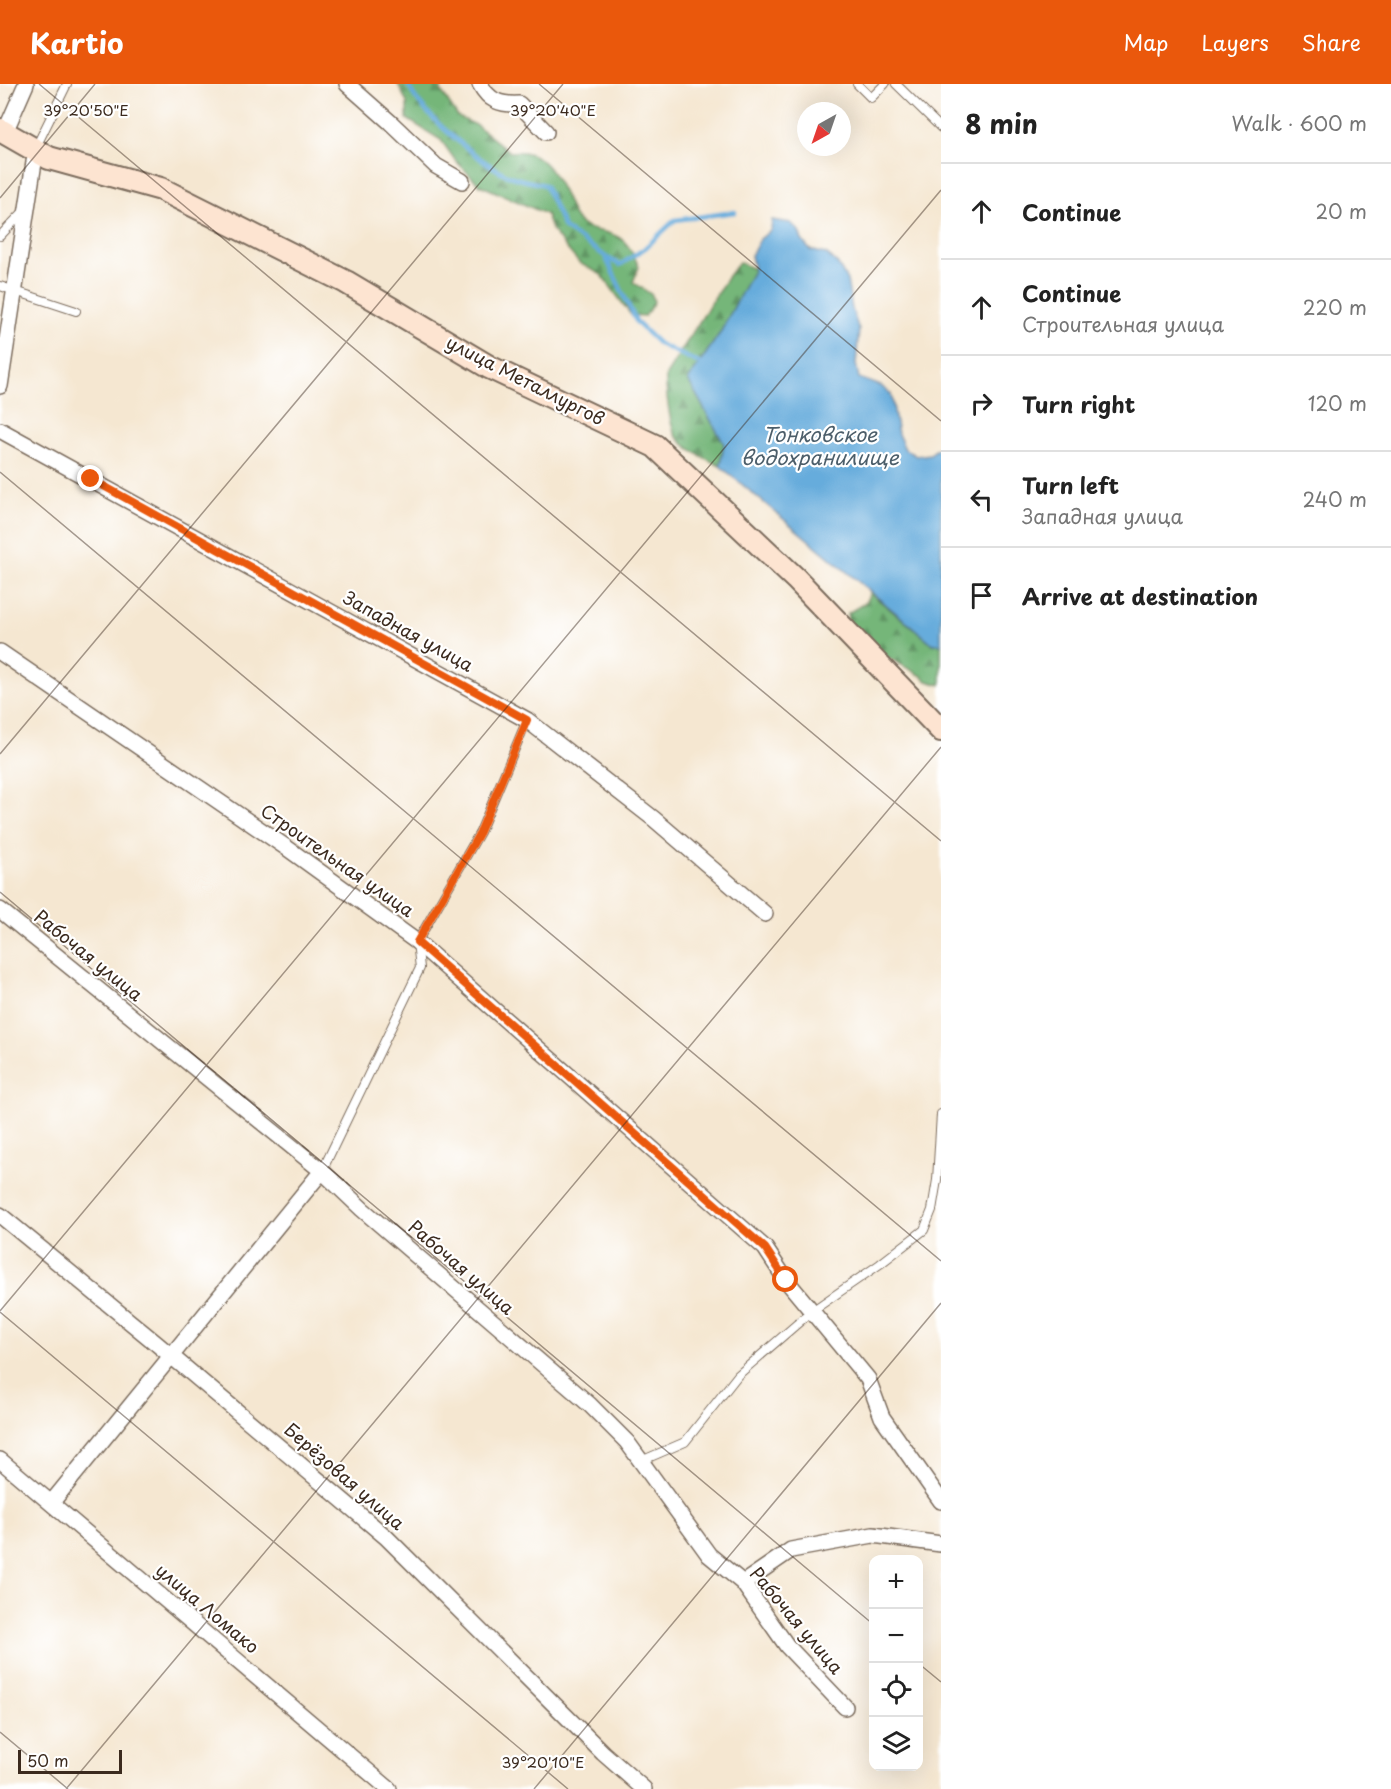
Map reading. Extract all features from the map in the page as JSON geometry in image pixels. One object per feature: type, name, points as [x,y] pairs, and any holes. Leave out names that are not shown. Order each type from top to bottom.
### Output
[{"type":"street","points":[[2,131],[26,84]]},
{"type":"street","points":[[347,84],[436,166],[462,181]]},
{"type":"street","points":[[480,84],[484,93],[492,100],[504,105],[519,104],[546,132]]},
{"type":"street","name":"улица Металлургов","points":[[2,131],[49,158],[161,189],[346,282],[489,367],[655,446],[796,579],[941,730]]},
{"type":"street","points":[[0,386],[7,288],[27,208],[36,149]]},
{"type":"street","name":"Западная улица","points":[[0,430],[527,720],[654,819],[765,914]]},
{"type":"street","name":"Строительная улица","points":[[0,652],[286,848],[417,942],[765,1248],[786,1280],[868,1379],[882,1417],[941,1501]]},
{"type":"street","name":"Рабочая улица","points":[[0,910],[322,1170],[362,1209],[590,1405],[627,1442],[709,1555],[743,1583],[787,1646],[845,1707]]},
{"type":"street","points":[[52,1502],[322,1170]]},
{"type":"street","name":"Берёзовая улица","points":[[0,1215],[172,1356],[386,1537],[603,1753],[644,1789]]},
{"type":"street","name":"улица Ломако","points":[[0,1460],[389,1789]]},
{"type":"street","points":[[743,1583],[791,1550],[873,1535],[941,1544]]},
{"type":"lane","points":[[36,149],[67,84]]},
{"type":"lane","points":[[857,84],[871,98],[885,84]]},
{"type":"lane","points":[[896,84],[941,128]]},
{"type":"lane","points":[[0,236],[27,208]]},
{"type":"lane","points":[[7,288],[76,311]]},
{"type":"lane","points":[[322,1170],[420,968],[417,942],[480,832],[527,720]]},
{"type":"lane","points":[[641,1461],[685,1442],[738,1375],[812,1311],[924,1230],[932,1210],[938,1180],[941,1114]]},
{"type":"green space","points":[[398,84],[441,84],[441,91],[458,117],[476,125],[510,152],[532,154],[547,165],[576,219],[585,227],[618,237],[631,250],[639,267],[633,282],[652,295],[654,302],[645,316],[631,315],[602,275],[579,263],[551,229],[546,214],[480,185],[455,160],[441,140],[407,119],[407,103]]},
{"type":"green space","points":[[739,262],[754,269],[720,333],[688,380],[724,444],[720,466],[691,450],[676,436],[668,407],[666,375]]},
{"type":"green space","points":[[870,593],[933,644],[941,644],[941,685],[927,681],[885,656],[847,623],[848,613],[865,603]]},
{"type":"water","name":"Тонковское водохранилище","points":[[772,220],[791,223],[799,231],[802,240],[810,250],[826,254],[837,263],[847,280],[852,309],[859,330],[856,364],[859,378],[881,386],[891,394],[898,434],[905,449],[916,456],[930,454],[941,446],[941,644],[933,644],[720,466],[724,444],[688,380],[720,333],[754,269],[751,256],[760,239],[771,230]]},
{"type":"waterway","points":[[408,84],[414,95],[436,121],[480,158],[510,176],[545,185],[564,228],[605,256],[637,323],[659,344],[699,363]]},
{"type":"waterway","points":[[606,257],[620,265],[645,248],[675,220],[735,212]]},
{"type":"route","points":[[91,479],[527,720],[480,832],[417,942],[765,1248],[786,1280]]}]
